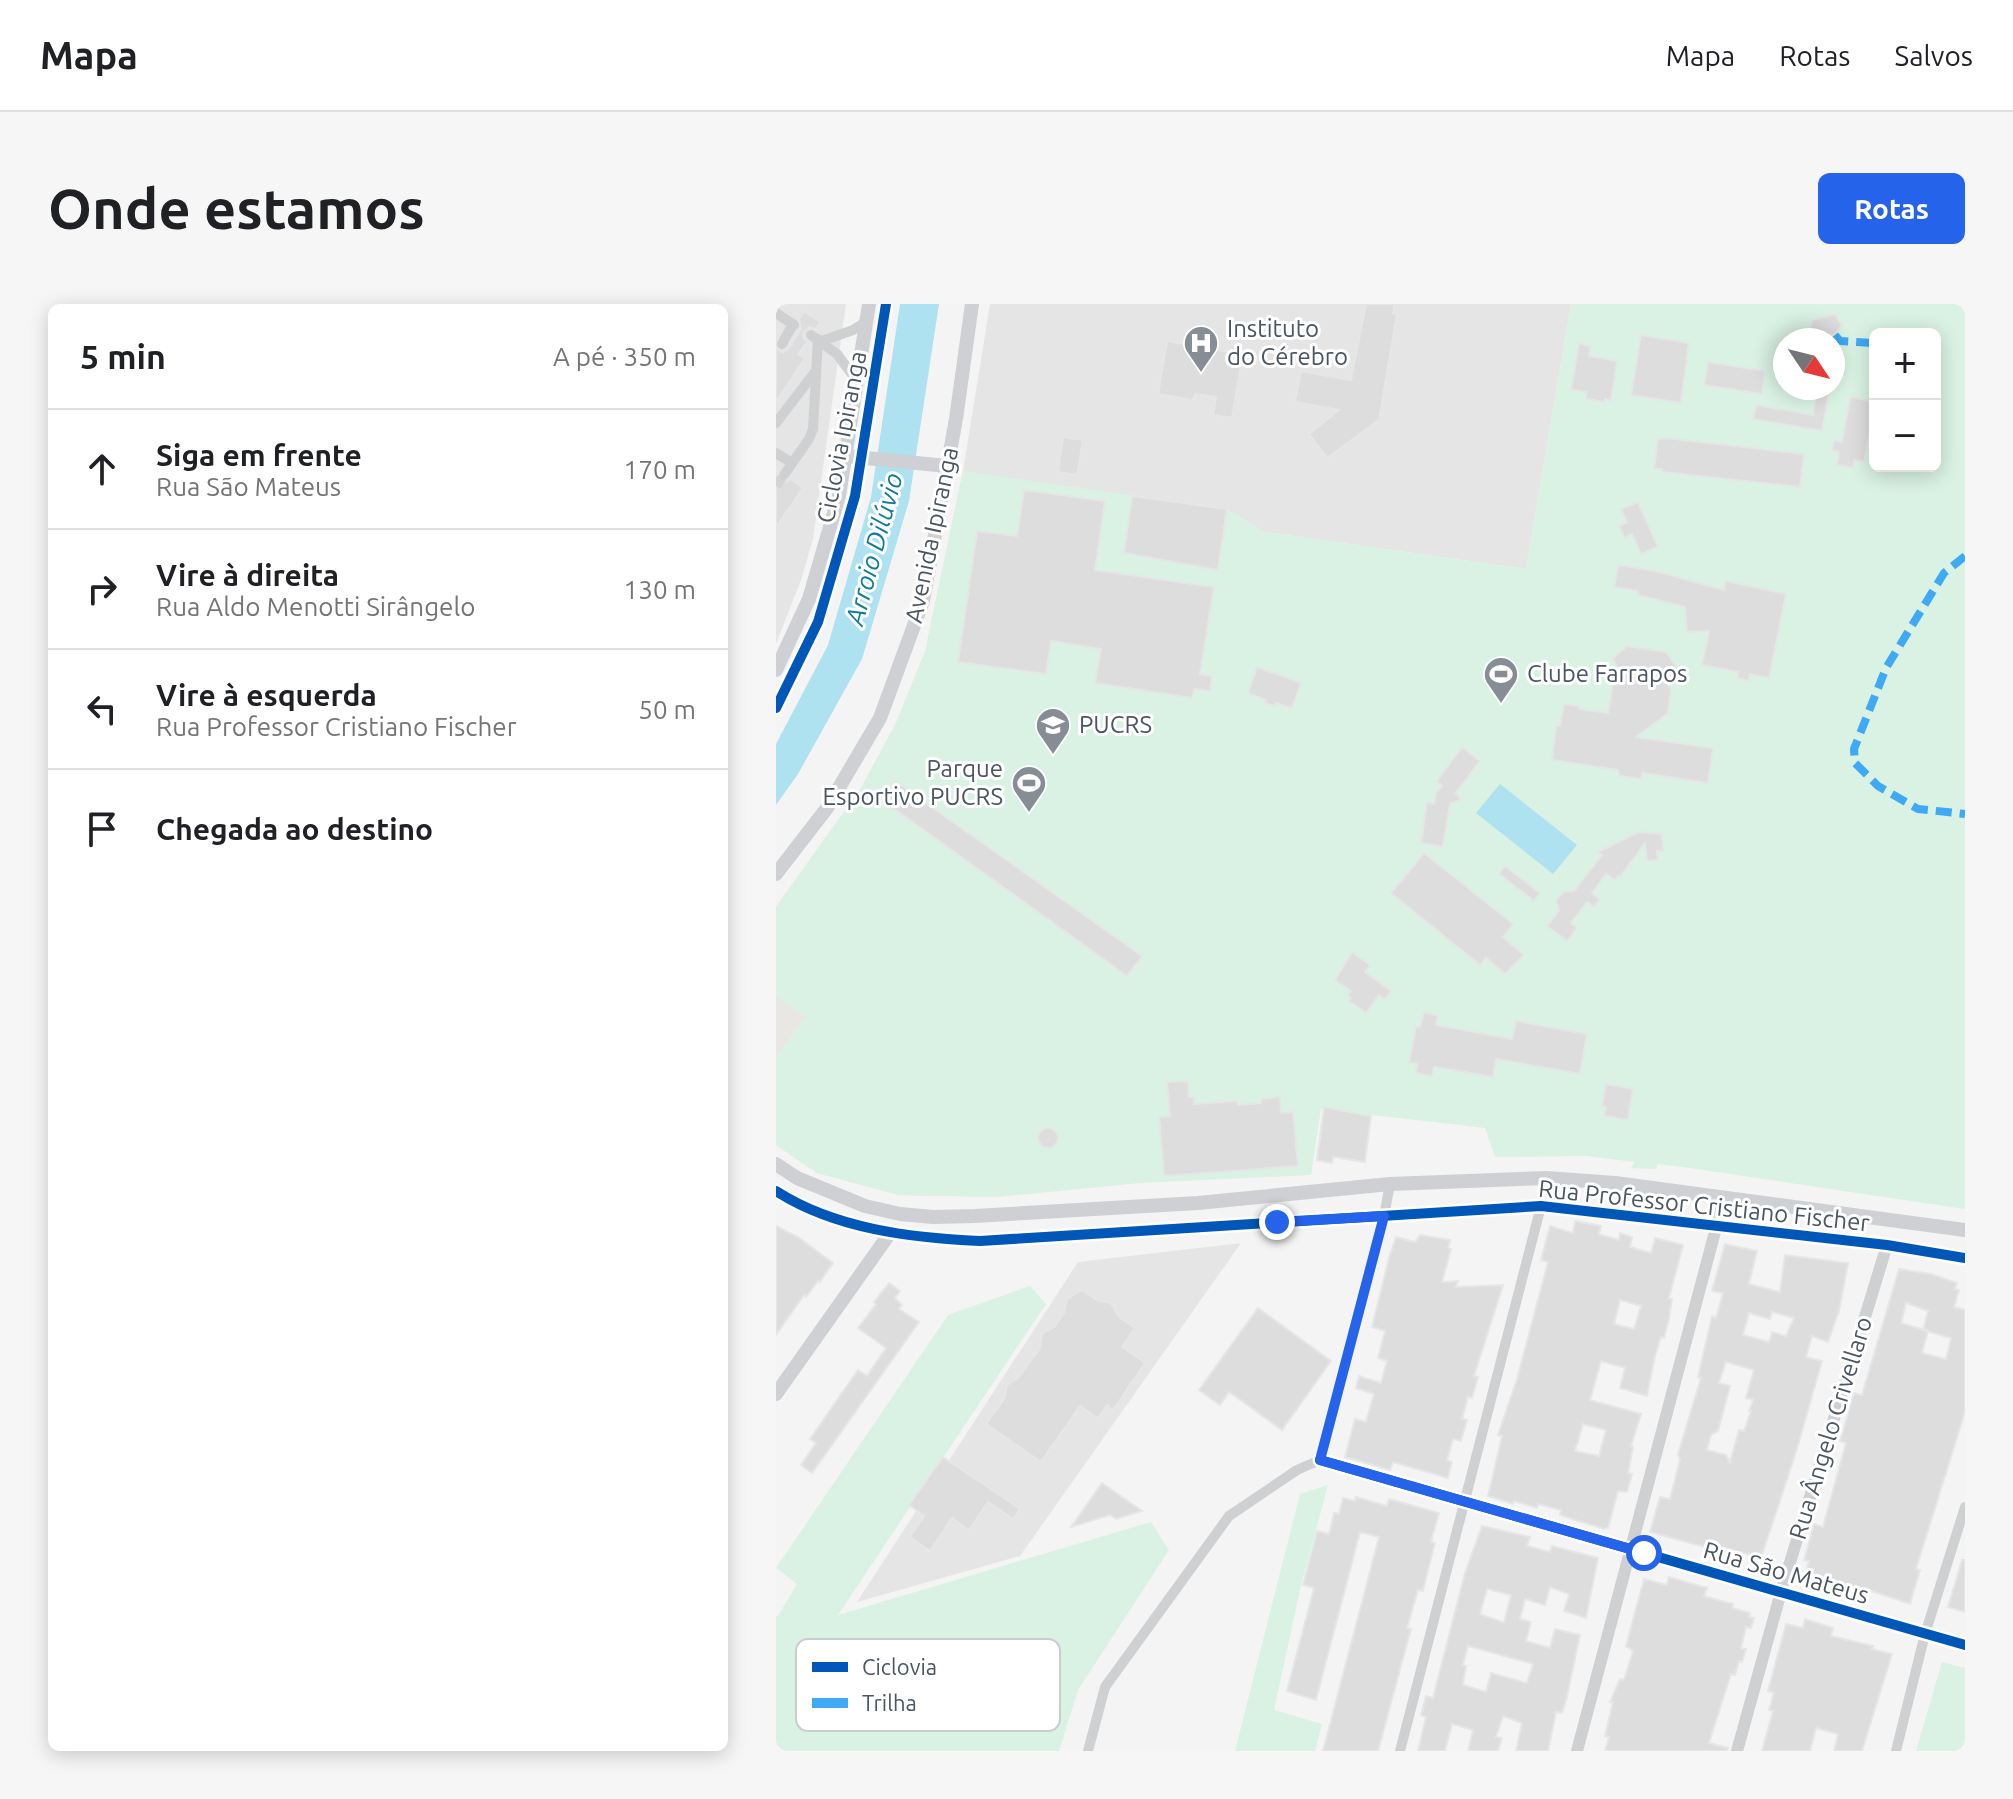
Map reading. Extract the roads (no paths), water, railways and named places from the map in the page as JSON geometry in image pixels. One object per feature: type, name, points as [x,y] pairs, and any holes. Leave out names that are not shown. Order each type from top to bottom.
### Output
[{"type":"main road","points":[[776,670],[809,599],[839,496],[869,304]]},
{"type":"main road","name":"Avenida Ipiranga","points":[[776,874],[827,808],[880,718],[923,601],[972,304]]},
{"type":"main road","points":[[846,456],[947,466]]},
{"type":"main road","name":"Rua Professor Cristiano Fischer","points":[[776,1164],[831,1194],[900,1214],[975,1216],[1198,1203],[1390,1184],[1546,1178],[1615,1183],[1965,1230]]},
{"type":"main road","name":"Rua Professor Cristiano Fischer","points":[[776,1191],[822,1213],[890,1233],[980,1241],[1541,1206],[1887,1245],[1965,1258]]},
{"type":"main road","points":[[1276,1195],[1277,1222]]},
{"type":"main road","points":[[822,1213],[900,1214]]},
{"type":"main road","points":[[776,1394],[890,1233]]},
{"type":"street","points":[[782,344],[787,304]]},
{"type":"street","points":[[817,338],[866,322]]},
{"type":"street","points":[[784,475],[813,429],[817,338]]},
{"type":"street","points":[[817,338],[837,354],[857,381]]},
{"type":"street","points":[[776,423],[815,372]]},
{"type":"street","points":[[776,453],[792,463]]},
{"type":"street","points":[[1088,1751],[1105,1687],[1229,1516],[1297,1470],[1320,1460],[1390,1184]]},
{"type":"street","points":[[1577,1751],[1724,1198]]},
{"type":"street","points":[[1400,1751],[1541,1206]]},
{"type":"street","name":"Rua Ângelo Crivellaro","points":[[1737,1751],[1781,1592],[1887,1245]]},
{"type":"street","name":"Rua São Mateus","points":[[1320,1460],[1965,1645]]},
{"type":"street","points":[[1896,1751],[1925,1634],[1965,1507]]},
{"type":"water","name":"Arroio Dilúvio","points":[[900,304],[939,304],[909,501],[862,659],[798,774],[776,805],[776,744],[828,645],[871,497]]},
{"type":"water","points":[[1500,784],[1577,845],[1553,874],[1476,813]]},
{"type":"tunnel","points":[[776,486],[784,475]]},
{"type":"place","name":"Instituto do Cérebro","points":[[1201,374]]},
{"type":"place","name":"Clube Farrapos","points":[[1501,705]]},
{"type":"place","name":"PUCRS","points":[[1053,756]]},
{"type":"place","name":"Parque Esportivo PUCRS","points":[[1029,814]]}]
